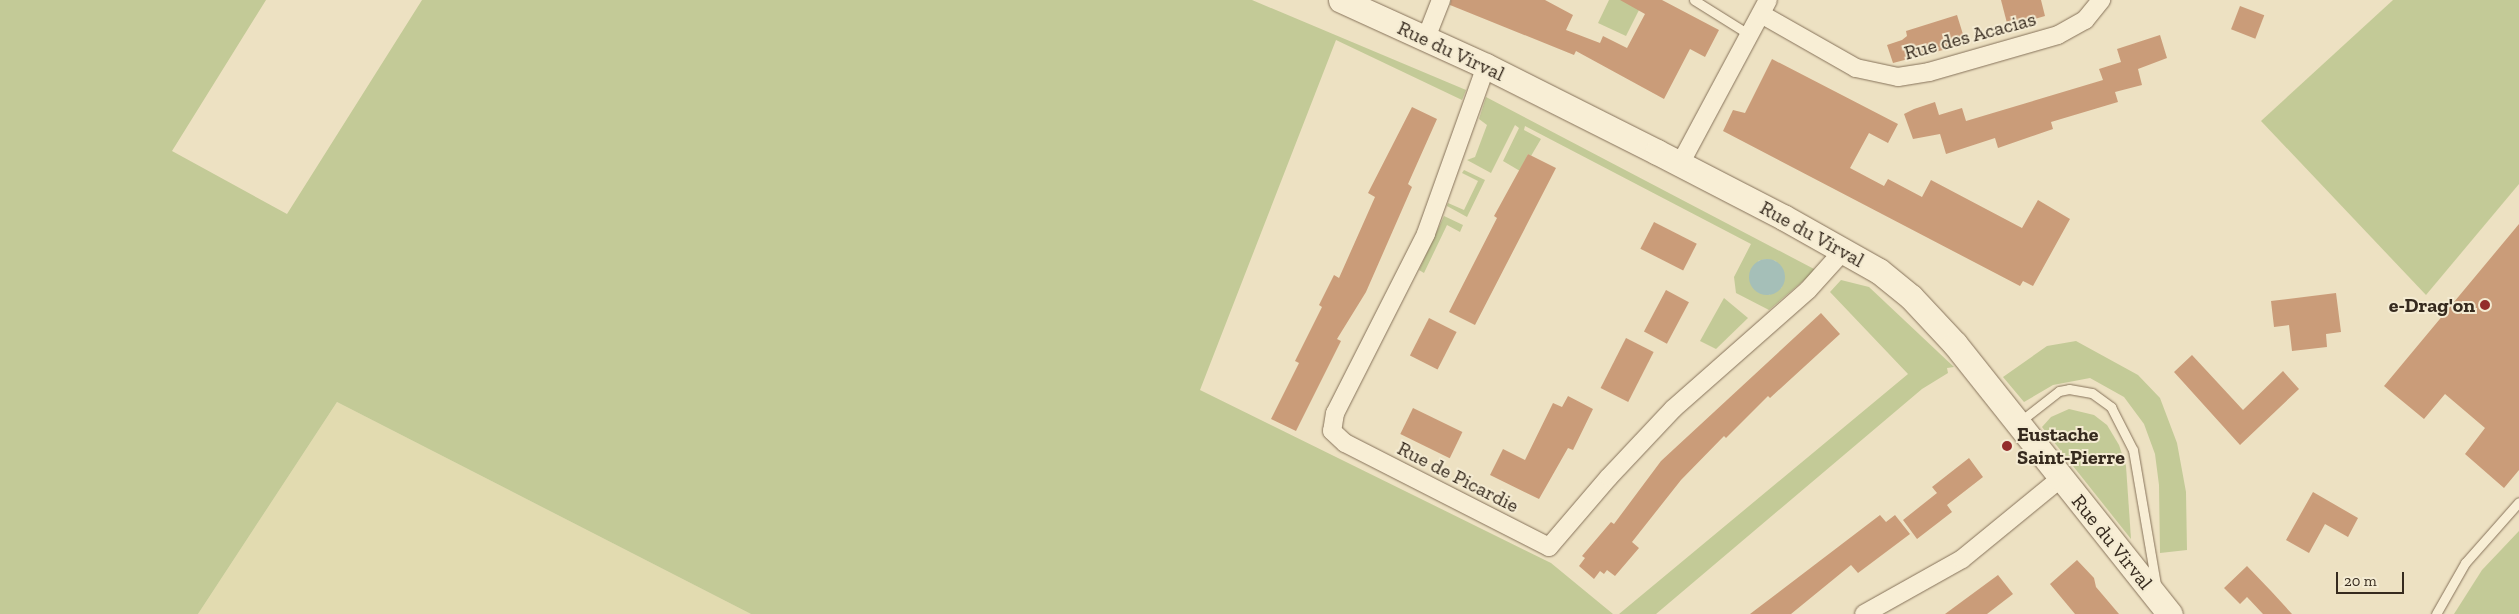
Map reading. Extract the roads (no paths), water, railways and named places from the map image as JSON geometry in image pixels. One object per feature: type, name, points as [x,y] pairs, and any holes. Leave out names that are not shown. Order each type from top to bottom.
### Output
[{"type":"street","name":"Rue du Virval","points":[[1340,0],[1486,66],[1680,164],[1844,250],[1894,282],[1955,344],[2164,606]]},
{"type":"street","points":[[1426,38],[1441,0]]},
{"type":"street","name":"Rue des Acacias","points":[[1680,164],[1765,7],[1856,68],[1898,77],[1930,72],[2065,32],[2085,20],[2101,0]]},
{"type":"street","name":"Rue de Picardie","points":[[1486,66],[1426,234],[1335,413],[1332,431],[1345,443],[1549,547],[1609,477],[1673,409],[1822,276],[1844,250]]},
{"type":"street","points":[[1864,614],[1962,559],[2061,478]]},
{"type":"lane","points":[[1694,0],[1750,35]]},
{"type":"lane","points":[[2018,423],[2060,391],[2069,389],[2092,393],[2111,407],[2133,450],[2164,606]]},
{"type":"lane","points":[[2436,614],[2465,563],[2519,502]]},
{"type":"water","points":[[1767,259],[1779,265],[1785,277],[1779,289],[1767,295],[1755,289],[1749,277],[1755,265]]},
{"type":"place","name":"e-Drag'on","points":[[2485,305]]},
{"type":"place","name":"Eustache Saint-Pierre","points":[[2007,446]]}]
